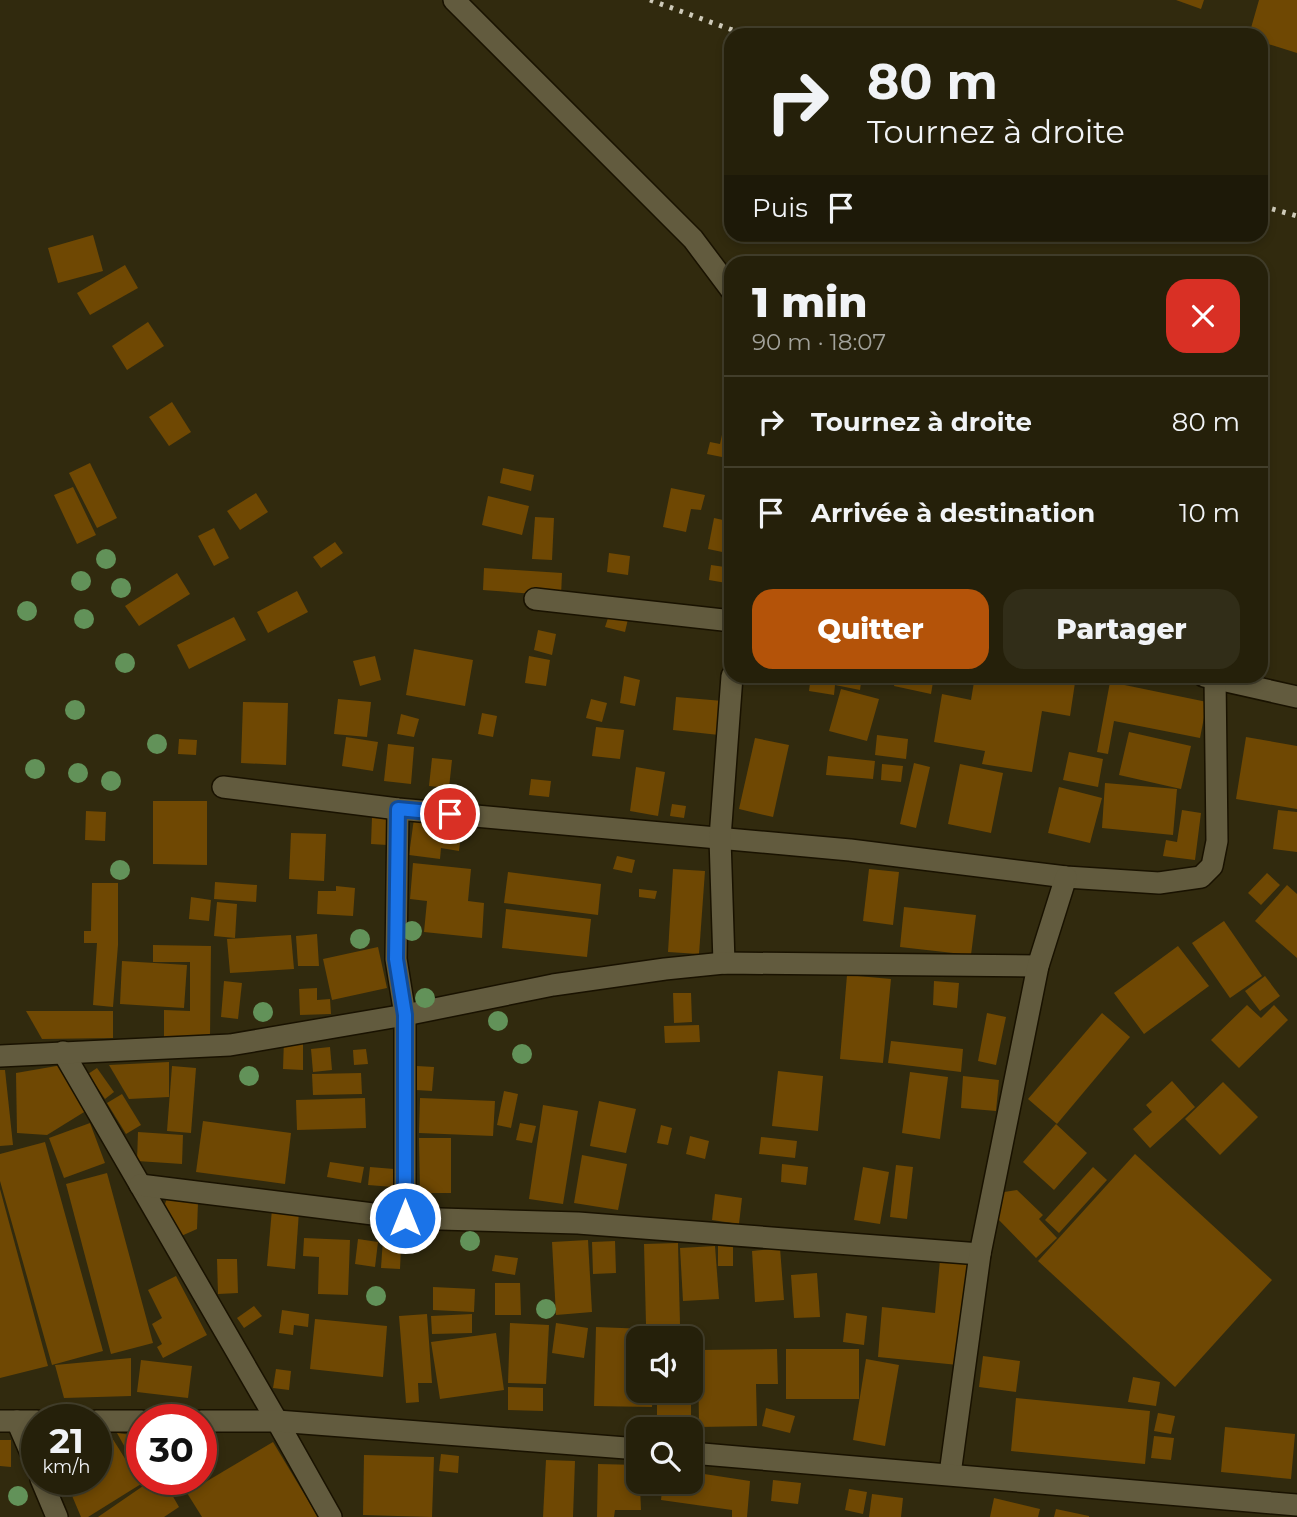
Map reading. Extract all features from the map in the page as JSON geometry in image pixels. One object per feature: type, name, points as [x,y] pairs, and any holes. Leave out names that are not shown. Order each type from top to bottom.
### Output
[{"type":"street","points":[[454,0],[693,239],[724,280]]},
{"type":"street","points":[[535,599],[724,620]]},
{"type":"street","points":[[724,964],[720,838],[732,683]]},
{"type":"street","points":[[223,787],[398,809],[850,850],[1066,877],[1159,883],[1201,877],[1212,866],[1217,841],[1209,683]]},
{"type":"street","points":[[1238,683],[1297,697]]},
{"type":"street","points":[[398,809],[396,959],[405,1015],[405,1218]]},
{"type":"street","points":[[950,1474],[980,1254],[1038,967],[1066,877]]},
{"type":"street","points":[[0,1056],[230,1045],[405,1015],[553,985],[665,969],[724,964],[1038,967]]},
{"type":"street","points":[[63,1052],[278,1420],[331,1517]]},
{"type":"street","points":[[140,1185],[405,1218],[578,1223],[980,1254]]},
{"type":"street","points":[[217,1420],[278,1420],[626,1448]]},
{"type":"street","points":[[703,1454],[1297,1506]]},
{"type":"street","points":[[48,1495],[57,1517]]},
{"type":"building","points":[[1176,0],[1204,0],[1201,9]]},
{"type":"building","points":[[1259,0],[1297,0],[1297,53],[1268,44],[1268,28],[1251,28]]},
{"type":"building","points":[[93,235],[103,271],[58,283],[48,248]]},
{"type":"building","points":[[125,265],[138,288],[90,315],[77,293]]},
{"type":"building","points":[[148,322],[164,346],[127,370],[112,346]]},
{"type":"building","points":[[172,402],[191,432],[169,446],[149,417]]},
{"type":"building","points":[[724,430],[724,457],[707,454],[710,442],[720,444]]},
{"type":"building","points":[[90,463],[117,518],[97,528],[69,473]]},
{"type":"building","points":[[503,468],[534,475],[531,491],[500,483]]},
{"type":"building","points":[[73,487],[96,535],[77,544],[54,495]]},
{"type":"building","points":[[671,488],[705,495],[701,510],[691,509],[686,532],[663,527]]},
{"type":"building","points":[[256,493],[268,512],[240,530],[227,511]]},
{"type":"building","points":[[488,496],[529,506],[522,535],[482,525]]},
{"type":"building","points":[[535,517],[554,518],[552,560],[532,559]]},
{"type":"building","points":[[714,518],[724,520],[724,552],[708,549]]},
{"type":"building","points":[[214,528],[229,558],[214,566],[198,536]]},
{"type":"building","points":[[335,542],[343,553],[321,568],[313,557]]},
{"type":"building","points":[[609,553],[630,556],[628,575],[607,572]]},
{"type":"building","points":[[711,565],[724,567],[724,583],[709,580]]},
{"type":"building","points":[[484,568],[562,573],[561,596],[483,590]]},
{"type":"building","points":[[177,573],[190,594],[139,626],[125,606]]},
{"type":"building","points":[[297,591],[308,612],[268,633],[257,612]]},
{"type":"building","points":[[609,615],[628,619],[625,632],[605,627]]},
{"type":"building","points":[[234,617],[246,640],[189,669],[177,645]]},
{"type":"building","points":[[538,630],[556,634],[552,655],[534,650]]},
{"type":"building","points":[[414,649],[473,660],[465,706],[406,695]]},
{"type":"building","points":[[375,656],[381,680],[360,686],[353,661]]},
{"type":"building","points":[[529,656],[550,660],[546,686],[525,683]]},
{"type":"building","points":[[624,676],[640,680],[635,706],[620,703]]},
{"type":"building","points":[[810,683],[861,683],[860,690],[835,685],[834,695],[809,691]]},
{"type":"building","points":[[895,683],[933,683],[931,694],[894,686]]},
{"type":"building","points":[[974,683],[1075,683],[1070,716],[1042,711],[1032,772],[982,764],[985,751],[934,742],[942,694],[971,700]]},
{"type":"building","points":[[1110,683],[1207,702],[1200,738],[1114,721],[1108,754],[1097,752]]},
{"type":"building","points":[[841,689],[879,699],[867,741],[829,731]]},
{"type":"building","points":[[676,697],[723,701],[719,735],[673,730]]},
{"type":"building","points":[[338,699],[371,702],[367,737],[334,734]]},
{"type":"building","points":[[591,699],[607,703],[602,722],[586,718]]},
{"type":"building","points":[[243,702],[288,703],[286,765],[241,763]]},
{"type":"building","points":[[482,713],[497,716],[493,737],[478,734]]},
{"type":"building","points":[[401,714],[419,719],[414,737],[397,734]]},
{"type":"building","points":[[596,727],[624,730],[620,759],[592,756]]},
{"type":"building","points":[[1129,732],[1191,746],[1181,789],[1119,775]]},
{"type":"building","points":[[877,735],[908,739],[906,759],[875,755]]},
{"type":"building","points":[[346,737],[378,742],[373,771],[342,766]]},
{"type":"building","points":[[1246,737],[1297,746],[1297,809],[1236,799]]},
{"type":"building","points":[[755,738],[789,745],[773,817],[739,809]]},
{"type":"building","points":[[179,739],[197,740],[196,755],[178,754]]},
{"type":"building","points":[[388,744],[414,747],[411,784],[384,781]]},
{"type":"building","points":[[1069,752],[1103,759],[1098,787],[1063,780]]},
{"type":"building","points":[[828,756],[875,761],[873,779],[826,775]]},
{"type":"building","points":[[432,758],[452,760],[449,788],[429,786]]},
{"type":"building","points":[[914,763],[930,767],[916,828],[900,824]]},
{"type":"building","points":[[882,764],[903,766],[901,782],[881,780]]},
{"type":"building","points":[[960,764],[1003,773],[991,833],[948,824]]},
{"type":"building","points":[[636,767],[665,772],[658,816],[630,811]]},
{"type":"building","points":[[531,779],[551,781],[549,797],[529,795]]},
{"type":"building","points":[[1105,783],[1177,789],[1173,835],[1102,828]]},
{"type":"building","points":[[1059,787],[1102,798],[1090,843],[1048,833]]},
{"type":"building","points":[[153,801],[207,801],[207,865],[153,864]]},
{"type":"building","points":[[672,804],[686,806],[684,818],[670,816]]},
{"type":"building","points":[[1182,810],[1201,813],[1195,860],[1163,856],[1166,840],[1177,842]]},
{"type":"building","points":[[1278,810],[1297,812],[1297,852],[1273,849]]},
{"type":"building","points":[[86,811],[106,812],[105,841],[85,840]]},
{"type":"building","points":[[415,811],[463,818],[459,851],[441,848],[440,859],[409,855]]},
{"type":"building","points":[[372,817],[388,818],[387,845],[371,844]]},
{"type":"building","points":[[291,833],[326,834],[324,881],[289,879]]},
{"type":"building","points":[[617,856],[635,860],[632,873],[613,869]]},
{"type":"building","points":[[413,863],[471,869],[468,901],[484,903],[482,938],[424,932],[427,901],[410,899]]},
{"type":"building","points":[[673,869],[705,871],[699,954],[668,952]]},
{"type":"building","points":[[869,869],[899,872],[893,925],[863,921]]},
{"type":"building","points":[[508,872],[601,884],[598,915],[504,903]]},
{"type":"building","points":[[1267,873],[1280,885],[1261,905],[1248,893]]},
{"type":"building","points":[[215,882],[257,885],[256,902],[214,899]]},
{"type":"building","points":[[92,883],[118,883],[118,945],[113,1007],[93,1005],[97,943],[84,943],[84,931],[91,931]]},
{"type":"building","points":[[1287,885],[1297,894],[1297,958],[1255,921]]},
{"type":"building","points":[[336,886],[355,888],[353,916],[317,914],[318,891],[336,891]]},
{"type":"building","points":[[639,889],[657,891],[655,899],[639,897]]},
{"type":"building","points":[[191,897],[211,900],[209,921],[189,919]]},
{"type":"building","points":[[217,902],[237,904],[235,938],[214,936]]},
{"type":"building","points":[[904,907],[976,915],[971,955],[900,947]]},
{"type":"building","points":[[506,909],[591,919],[587,957],[502,948]]},
{"type":"building","points":[[1224,921],[1262,976],[1230,998],[1192,943]]},
{"type":"building","points":[[317,934],[319,966],[298,966],[296,936]]},
{"type":"building","points":[[291,935],[294,969],[230,973],[227,939]]},
{"type":"building","points":[[153,945],[211,946],[210,1038],[164,1038],[164,1010],[190,1011],[190,962],[153,962]]},
{"type":"building","points":[[1178,946],[1209,986],[1144,1034],[1114,993]]},
{"type":"building","points":[[378,947],[387,988],[332,1000],[323,959]]},
{"type":"building","points":[[122,961],[187,965],[184,1008],[120,1004]]},
{"type":"building","points":[[847,975],[891,979],[883,1063],[840,1059]]},
{"type":"building","points":[[1265,976],[1280,996],[1260,1011],[1245,991]]},
{"type":"building","points":[[224,981],[242,983],[238,1019],[221,1017]]},
{"type":"building","points":[[934,981],[959,983],[957,1008],[933,1005]]},
{"type":"building","points":[[317,988],[317,1000],[330,999],[331,1014],[300,1015],[299,989]]},
{"type":"building","points":[[673,993],[691,993],[692,1022],[674,1023]]},
{"type":"building","points":[[1247,1005],[1261,1018],[1274,1005],[1288,1020],[1239,1068],[1211,1040]]},
{"type":"building","points":[[26,1011],[113,1011],[113,1038],[42,1039]]},
{"type":"building","points":[[987,1013],[1006,1017],[996,1065],[978,1061]]},
{"type":"building","points":[[1102,1013],[1130,1037],[1057,1124],[1028,1099]]},
{"type":"building","points":[[699,1025],[700,1042],[665,1043],[664,1026]]},
{"type":"building","points":[[284,1039],[303,1040],[303,1070],[283,1069]]},
{"type":"building","points":[[891,1041],[963,1049],[961,1072],[888,1063]]},
{"type":"building","points":[[330,1047],[332,1070],[313,1072],[311,1049]]},
{"type":"building","points":[[366,1049],[368,1064],[354,1065],[353,1050]]},
{"type":"building","points":[[169,1062],[169,1097],[129,1099],[109,1065]]},
{"type":"building","points":[[68,1064],[89,1109],[47,1135],[17,1133],[16,1073]]},
{"type":"building","points":[[172,1066],[196,1068],[191,1133],[167,1131]]},
{"type":"building","points":[[417,1066],[434,1067],[432,1091],[416,1090]]},
{"type":"building","points":[[97,1068],[114,1092],[105,1099],[88,1074]]},
{"type":"building","points":[[0,1070],[5,1070],[13,1145],[0,1146]]},
{"type":"building","points":[[778,1071],[823,1076],[818,1131],[772,1126]]},
{"type":"building","points":[[910,1072],[948,1077],[940,1139],[902,1133]]},
{"type":"building","points":[[361,1073],[362,1094],[313,1095],[312,1074]]},
{"type":"building","points":[[963,1076],[999,1080],[996,1111],[961,1108]]},
{"type":"building","points":[[1172,1081],[1195,1107],[1150,1148],[1133,1129],[1152,1112],[1146,1105]]},
{"type":"building","points":[[1223,1082],[1258,1117],[1220,1155],[1185,1119]]},
{"type":"building","points":[[504,1091],[518,1094],[511,1128],[497,1125]]},
{"type":"building","points":[[122,1094],[141,1125],[126,1134],[107,1103]]},
{"type":"building","points":[[365,1098],[366,1128],[297,1130],[296,1100]]},
{"type":"building","points":[[420,1098],[495,1101],[493,1136],[419,1133]]},
{"type":"building","points":[[599,1101],[636,1109],[626,1153],[590,1146]]},
{"type":"building","points":[[543,1105],[578,1111],[563,1204],[529,1199]]},
{"type":"building","points":[[203,1121],[291,1133],[285,1184],[196,1172]]},
{"type":"building","points":[[90,1123],[105,1163],[64,1178],[49,1138]]},
{"type":"building","points":[[520,1123],[536,1126],[532,1143],[516,1140]]},
{"type":"building","points":[[1056,1124],[1087,1153],[1054,1190],[1023,1162]]},
{"type":"building","points":[[661,1125],[672,1128],[668,1145],[657,1143]]},
{"type":"building","points":[[138,1132],[183,1135],[182,1164],[137,1161]]},
{"type":"building","points":[[690,1136],[709,1141],[705,1159],[686,1154]]},
{"type":"building","points":[[761,1137],[797,1141],[795,1158],[759,1154]]},
{"type":"building","points":[[419,1138],[451,1138],[451,1193],[420,1193]]},
{"type":"building","points":[[45,1142],[103,1351],[52,1365],[0,1181],[0,1154]]},
{"type":"building","points":[[1135,1154],[1272,1280],[1175,1387],[1038,1261]]},
{"type":"building","points":[[582,1155],[627,1164],[618,1210],[574,1203]]},
{"type":"building","points":[[330,1162],[364,1167],[361,1183],[327,1177]]},
{"type":"building","points":[[782,1164],[808,1167],[806,1185],[781,1182]]},
{"type":"building","points":[[896,1165],[913,1167],[907,1219],[890,1217]]},
{"type":"building","points":[[370,1167],[394,1169],[393,1187],[368,1185]]},
{"type":"building","points":[[863,1167],[889,1172],[880,1224],[854,1220]]},
{"type":"building","points":[[1093,1167],[1107,1180],[1059,1233],[1045,1220]]},
{"type":"building","points":[[107,1173],[153,1343],[111,1354],[66,1184]]},
{"type":"building","points":[[0,1189],[48,1366],[0,1378]]},
{"type":"building","points":[[1017,1190],[1043,1215],[1039,1219],[1057,1238],[1036,1258],[996,1217],[1004,1192]]},
{"type":"building","points":[[715,1194],[742,1198],[739,1224],[712,1220]]},
{"type":"building","points":[[167,1198],[198,1202],[197,1229],[179,1237],[162,1213]]},
{"type":"building","points":[[272,1209],[299,1211],[295,1269],[267,1266]]},
{"type":"building","points":[[384,1224],[402,1226],[400,1269],[381,1268]]},
{"type":"building","points":[[304,1238],[350,1240],[348,1295],[318,1294],[319,1257],[303,1256]]},
{"type":"building","points":[[358,1239],[378,1242],[375,1267],[355,1264]]},
{"type":"building","points":[[588,1240],[592,1312],[556,1315],[552,1242]]},
{"type":"building","points":[[615,1241],[616,1273],[593,1274],[592,1242]]},
{"type":"building","points":[[678,1243],[680,1324],[646,1324],[644,1244]]},
{"type":"building","points":[[718,1243],[733,1243],[733,1266],[718,1266]]},
{"type":"building","points":[[715,1246],[719,1299],[683,1301],[680,1248]]},
{"type":"building","points":[[780,1248],[784,1300],[755,1302],[752,1251]]},
{"type":"building","points":[[495,1255],[518,1258],[515,1275],[492,1271]]},
{"type":"building","points":[[217,1259],[237,1259],[238,1293],[218,1294]]},
{"type":"building","points":[[940,1260],[968,1263],[958,1365],[878,1357],[882,1307],[935,1313]]},
{"type":"building","points":[[817,1273],[820,1317],[794,1318],[791,1275]]},
{"type":"building","points":[[176,1276],[207,1335],[163,1358],[157,1347],[162,1344],[152,1324],[162,1318],[148,1290]]},
{"type":"building","points":[[495,1283],[520,1283],[521,1315],[495,1315]]},
{"type":"building","points":[[433,1287],[475,1289],[474,1312],[433,1310]]},
{"type":"building","points":[[254,1306],[262,1316],[244,1328],[237,1318]]},
{"type":"building","points":[[282,1310],[309,1314],[308,1327],[294,1325],[293,1335],[279,1333]]},
{"type":"building","points":[[846,1313],[867,1316],[864,1345],[843,1342]]},
{"type":"building","points":[[427,1314],[432,1383],[418,1383],[419,1402],[406,1403],[399,1316]]},
{"type":"building","points":[[472,1314],[472,1333],[432,1334],[431,1316]]},
{"type":"building","points":[[315,1319],[387,1326],[383,1377],[310,1369]]},
{"type":"building","points":[[510,1323],[549,1325],[546,1384],[508,1383]]},
{"type":"building","points":[[556,1323],[588,1328],[584,1358],[552,1353]]},
{"type":"building","points":[[596,1327],[626,1328],[626,1403],[652,1403],[652,1407],[594,1406]]},
{"type":"building","points":[[496,1333],[504,1390],[440,1399],[431,1342]]},
{"type":"building","points":[[777,1349],[778,1384],[756,1384],[757,1426],[703,1427],[703,1417],[699,1417],[699,1403],[703,1403],[703,1350]]},
{"type":"building","points":[[786,1349],[859,1349],[859,1399],[786,1399]]},
{"type":"building","points":[[983,1356],[1020,1361],[1016,1392],[979,1387]]},
{"type":"building","points":[[131,1358],[131,1396],[64,1398],[55,1365]]},
{"type":"building","points":[[866,1359],[899,1365],[885,1446],[853,1440]]},
{"type":"building","points":[[141,1360],[192,1366],[188,1398],[137,1392]]},
{"type":"building","points":[[276,1369],[291,1371],[289,1390],[273,1388]]},
{"type":"building","points":[[1133,1377],[1160,1382],[1156,1406],[1128,1402]]},
{"type":"building","points":[[508,1387],[543,1388],[543,1411],[508,1410]]},
{"type":"building","points":[[1016,1398],[1150,1411],[1145,1464],[1011,1451]]},
{"type":"building","points":[[657,1403],[691,1403],[691,1417],[657,1417]]},
{"type":"building","points":[[766,1408],[795,1416],[790,1433],[762,1426]]},
{"type":"building","points":[[1158,1413],[1175,1416],[1171,1434],[1154,1431]]},
{"type":"building","points":[[1225,1427],[1295,1434],[1291,1479],[1221,1472]]},
{"type":"building","points":[[117,1433],[126,1434],[126,1449]]},
{"type":"building","points":[[1154,1436],[1174,1438],[1171,1460],[1151,1458]]},
{"type":"building","points":[[112,1438],[126,1460],[126,1493],[88,1517],[81,1517],[72,1495],[112,1495]]},
{"type":"building","points":[[0,1440],[11,1440],[11,1467],[0,1466]]},
{"type":"building","points":[[273,1442],[318,1517],[202,1517],[188,1495],[217,1495],[217,1475]]},
{"type":"building","points":[[441,1454],[459,1456],[458,1473],[439,1471]]},
{"type":"building","points":[[364,1455],[434,1457],[432,1517],[363,1515]]},
{"type":"building","points":[[546,1460],[575,1461],[573,1517],[543,1517]]},
{"type":"building","points":[[598,1464],[626,1465],[626,1494],[640,1494],[641,1510],[615,1510],[614,1517],[597,1517]]},
{"type":"building","points":[[703,1474],[750,1481],[747,1517],[732,1517],[732,1510],[661,1500],[662,1494],[703,1494]]},
{"type":"building","points":[[773,1480],[801,1483],[798,1504],[771,1501]]},
{"type":"building","points":[[849,1489],[867,1492],[863,1514],[845,1510]]},
{"type":"building","points":[[872,1494],[903,1498],[901,1517],[869,1517]]},
{"type":"building","points":[[130,1495],[172,1495],[179,1507],[164,1517],[98,1517]]},
{"type":"building","points":[[994,1498],[1040,1509],[1038,1517],[990,1517]]},
{"type":"building","points":[[1056,1509],[1089,1516],[1089,1517],[1054,1517]]},
{"type":"railway","points":[[650,0],[727,28]]},
{"type":"railway","points":[[1268,208],[1297,216]]},
{"type":"route","points":[[405,1218],[405,1015],[396,959],[398,809],[450,814]]}]
